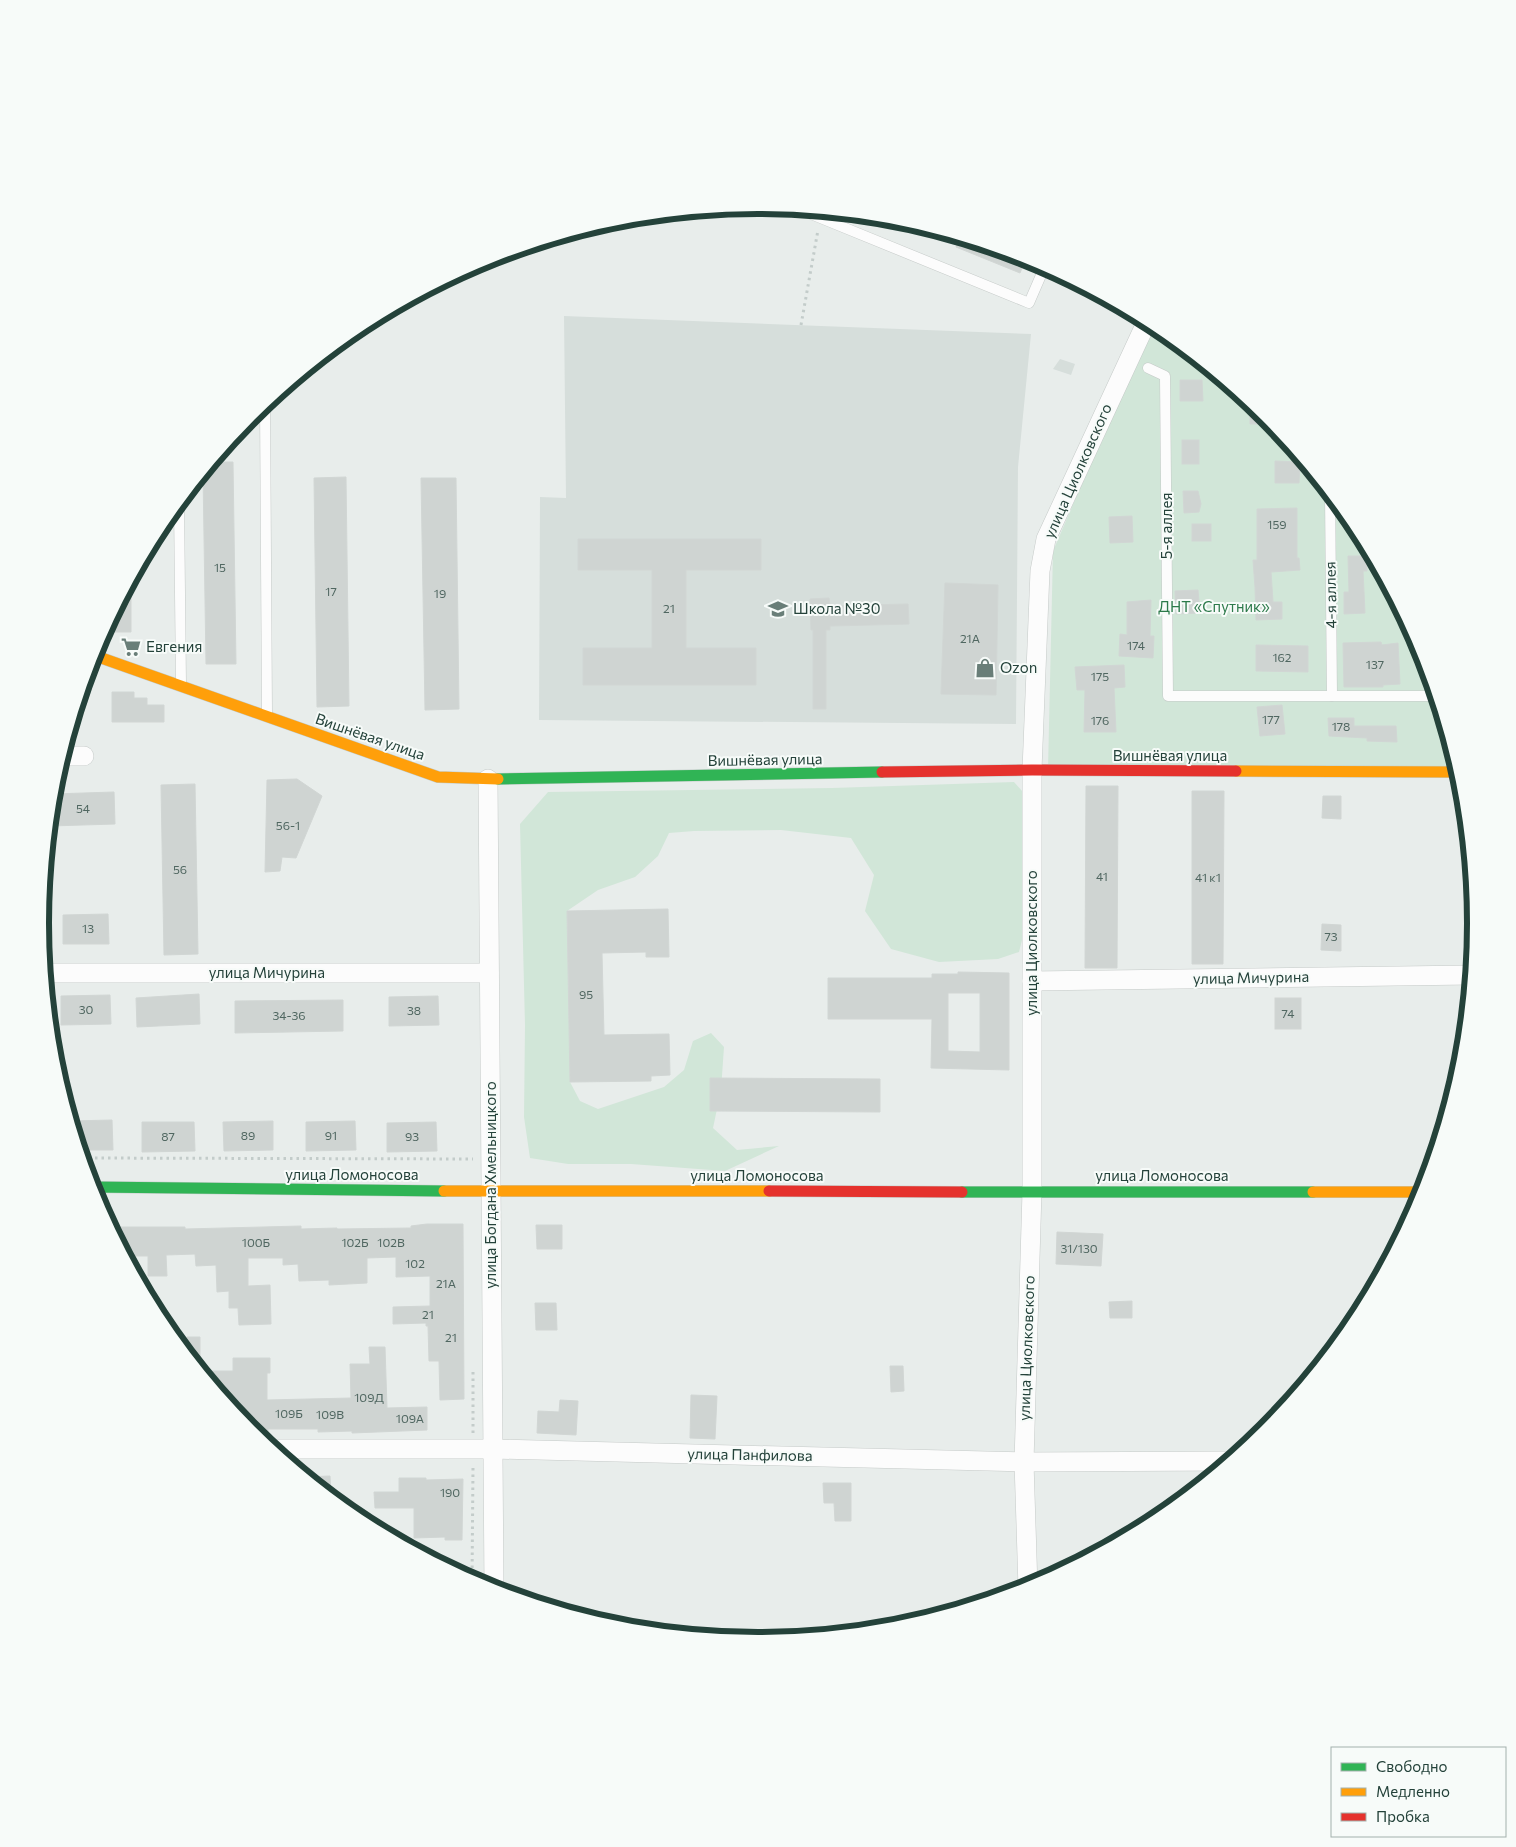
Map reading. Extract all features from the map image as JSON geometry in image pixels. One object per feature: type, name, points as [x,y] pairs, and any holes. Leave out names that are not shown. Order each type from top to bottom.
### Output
[{"type":"street","name":"улица Циолковского","points":[[1028,1579],[1024,1462],[1032,1191],[1032,770],[1040,571],[1046,539],[1144,329]]},
{"type":"street","name":"Вишнёвая улица","points":[[101,658],[438,777],[488,779],[1032,770],[1451,772]]},
{"type":"street","points":[[69,756],[84,756]]},
{"type":"street","name":"улица Богдана Хмельницкого","points":[[488,779],[494,1582]]},
{"type":"street","name":"улица Мичурина","points":[[50,973],[489,973]]},
{"type":"street","name":"улица Мичурина","points":[[1032,981],[1465,975]]},
{"type":"street","name":"улица Ломоносова","points":[[100,1187],[491,1191],[1414,1192]]},
{"type":"street","name":"улица Панфилова","points":[[282,1449],[493,1449],[1024,1462],[1221,1461]]},
{"type":"lane","points":[[820,218],[1029,303],[1041,273]]},
{"type":"lane","name":"5-я аллея","points":[[1148,368],[1166,376],[1168,696],[1332,696]]},
{"type":"lane","points":[[265,413],[267,718]]},
{"type":"lane","name":"4-я аллея","points":[[1330,504],[1332,696]]},
{"type":"lane","points":[[179,514],[181,686]]},
{"type":"lane","points":[[1332,696],[1430,696]]},
{"type":"path","points":[[801,325],[820,218]]},
{"type":"path","points":[[89,1158],[473,1159]]},
{"type":"path","points":[[472,1572],[473,1368]]},
{"type":"shaded area","name":"Школа №30","points":[[564,316],[1031,334],[1018,467],[1016,724],[539,720],[540,497],[566,498]]},
{"type":"shaded area","points":[[1060,359],[1075,364],[1071,375],[1053,369]]},
{"type":"green space","name":"ДНТ «Спутник»","points":[[1148,331],[1190,361],[1226,390],[1260,422],[1321,492],[1348,529],[1394,610],[1413,652],[1430,696],[1450,770],[1048,769],[1053,551]]},
{"type":"green space","points":[[1014,782],[1032,802],[1032,901],[1019,952],[998,959],[939,962],[891,949],[865,911],[874,875],[851,838],[781,830],[669,833],[658,856],[635,877],[598,890],[567,911],[570,1082],[580,1101],[598,1109],[664,1087],[684,1070],[693,1041],[711,1033],[724,1047],[721,1090],[713,1128],[737,1150],[779,1146],[725,1171],[631,1164],[568,1164],[530,1158],[524,1117],[525,1025],[520,824],[548,792],[832,788]]},
{"type":"building","points":[[957,243],[1023,266],[1020,273],[956,247]]},
{"type":"building","points":[[1180,380],[1202,380],[1203,401],[1180,401]]},
{"type":"building","points":[[1250,413],[1262,424],[1250,424]]},
{"type":"building","points":[[1182,440],[1199,440],[1199,464],[1182,464]]},
{"type":"building","points":[[1275,461],[1296,462],[1300,467],[1299,483],[1275,483]]},
{"type":"building","points":[[220,462],[233,462],[236,664],[206,664],[203,482]]},
{"type":"building","points":[[346,477],[349,706],[317,707],[314,478]]},
{"type":"building","points":[[421,478],[456,478],[459,709],[425,710]]},
{"type":"building","points":[[1183,491],[1198,491],[1201,504],[1199,512],[1184,513]]},
{"type":"building","points":[[1297,508],[1297,558],[1299,558],[1300,570],[1271,572],[1273,602],[1282,602],[1282,619],[1256,620],[1253,560],[1257,560],[1257,509]]},
{"type":"building","points":[[1132,516],[1133,542],[1110,543],[1109,517]]},
{"type":"building","points":[[1192,524],[1211,524],[1211,541],[1192,541]]},
{"type":"building","points":[[578,539],[761,539],[761,570],[686,570],[686,648],[756,648],[756,685],[583,685],[583,648],[652,648],[652,570],[578,570]]},
{"type":"building","points":[[1348,556],[1364,556],[1367,561],[1367,571],[1363,571],[1365,613],[1344,614],[1344,592],[1349,592]]},
{"type":"building","points":[[945,583],[998,585],[996,695],[941,694]]},
{"type":"building","points":[[1198,590],[1200,613],[1176,614],[1175,591]]},
{"type":"building","points":[[131,593],[131,632],[112,632]]},
{"type":"building","points":[[829,598],[830,606],[908,604],[909,624],[830,626],[830,630],[826,630],[826,709],[813,709],[813,630],[811,630],[810,599]]},
{"type":"building","points":[[1151,600],[1150,636],[1154,636],[1153,658],[1119,656],[1120,634],[1127,635],[1127,602]]},
{"type":"building","points":[[1381,642],[1382,645],[1398,643],[1400,684],[1383,685],[1383,687],[1344,687],[1343,643]]},
{"type":"building","points":[[1256,645],[1308,646],[1308,672],[1256,671]]},
{"type":"building","points":[[1124,665],[1125,687],[1114,688],[1116,732],[1084,732],[1085,690],[1077,690],[1075,667]]},
{"type":"building","points":[[112,692],[134,692],[134,698],[147,698],[147,705],[164,705],[164,722],[112,722]]},
{"type":"building","points":[[1282,705],[1285,734],[1260,736],[1257,707]]},
{"type":"building","points":[[1328,718],[1354,718],[1354,726],[1396,726],[1397,742],[1367,741],[1367,738],[1329,736]]},
{"type":"building","points":[[297,779],[322,796],[296,858],[282,857],[280,871],[265,872],[267,780]]},
{"type":"building","points":[[195,784],[198,954],[164,955],[161,785]]},
{"type":"building","points":[[1086,786],[1118,786],[1117,968],[1085,968]]},
{"type":"building","points":[[1192,791],[1224,791],[1223,964],[1192,964]]},
{"type":"building","points":[[114,792],[115,824],[56,826],[61,794]]},
{"type":"building","points":[[1323,796],[1341,796],[1341,819],[1322,818]]},
{"type":"building","points":[[668,909],[669,957],[646,957],[646,952],[602,953],[604,1035],[669,1034],[670,1075],[651,1076],[651,1081],[570,1082],[567,911]]},
{"type":"building","points":[[108,914],[109,944],[63,944],[63,915]]},
{"type":"building","points":[[1322,924],[1341,925],[1341,951],[1321,950]]},
{"type":"building","points":[[958,972],[1009,973],[1009,1070],[931,1068],[932,1019],[828,1019],[828,978],[932,978],[932,974],[958,974]],"holes":[[[948,993],[980,993],[980,1052],[948,1051]]]},
{"type":"building","points":[[199,994],[200,1024],[137,1027],[136,998]]},
{"type":"building","points":[[110,995],[111,1024],[61,1025],[61,996]]},
{"type":"building","points":[[438,996],[439,1025],[389,1026],[389,997]]},
{"type":"building","points":[[1275,998],[1301,998],[1301,1029],[1275,1029]]},
{"type":"building","points":[[343,1000],[343,1031],[235,1033],[235,1001]]},
{"type":"building","points":[[710,1078],[880,1079],[880,1112],[710,1111]]},
{"type":"building","points":[[112,1120],[113,1150],[86,1150],[77,1121]]},
{"type":"building","points":[[273,1121],[273,1150],[224,1151],[223,1122]]},
{"type":"building","points":[[355,1121],[356,1150],[306,1151],[306,1122]]},
{"type":"building","points":[[142,1122],[194,1122],[195,1151],[142,1152]]},
{"type":"building","points":[[436,1122],[437,1151],[387,1152],[387,1123]]},
{"type":"building","points":[[463,1224],[464,1399],[440,1400],[439,1361],[429,1361],[428,1326],[426,1326],[426,1323],[393,1324],[393,1307],[430,1306],[430,1276],[396,1277],[396,1257],[367,1258],[367,1283],[329,1285],[329,1280],[299,1281],[298,1264],[283,1265],[283,1258],[248,1258],[248,1286],[270,1285],[271,1324],[239,1325],[238,1308],[229,1308],[229,1291],[217,1292],[216,1265],[196,1266],[195,1254],[166,1255],[167,1276],[148,1276],[148,1256],[132,1256],[117,1227],[185,1227],[185,1229],[301,1226],[301,1229],[337,1229],[411,1228],[411,1226]]},
{"type":"building","points":[[536,1225],[562,1225],[562,1249],[537,1249]]},
{"type":"building","points":[[1057,1232],[1103,1234],[1101,1266],[1056,1264]]},
{"type":"building","points":[[1132,1301],[1132,1318],[1110,1318],[1109,1302]]},
{"type":"building","points":[[535,1303],[556,1303],[557,1330],[536,1330]]},
{"type":"building","points":[[187,1337],[200,1337],[200,1361],[195,1355],[187,1344]]},
{"type":"building","points":[[369,1347],[385,1347],[387,1408],[427,1407],[427,1430],[352,1433],[352,1431],[318,1432],[318,1429],[268,1429],[267,1435],[208,1371],[233,1371],[233,1358],[270,1358],[270,1373],[267,1373],[267,1400],[351,1398],[350,1364],[370,1364]]},
{"type":"building","points":[[890,1366],[903,1366],[904,1391],[891,1392]]},
{"type":"building","points":[[691,1395],[717,1396],[715,1439],[690,1438]]},
{"type":"building","points":[[560,1400],[578,1401],[576,1435],[537,1433],[538,1411],[559,1412]]},
{"type":"building","points":[[330,1476],[331,1489],[326,1486],[314,1477]]},
{"type":"building","points":[[399,1478],[426,1478],[426,1480],[463,1479],[462,1540],[445,1540],[445,1537],[414,1538],[414,1508],[375,1508],[374,1492],[399,1492]]},
{"type":"building","points":[[823,1483],[851,1483],[851,1521],[835,1521],[834,1503],[824,1503]]},
{"type":"traffic: fast","points":[[498,779],[882,772]]},
{"type":"traffic: fast","points":[[100,1187],[444,1191]]},
{"type":"traffic: fast","points":[[962,1192],[1313,1192]]},
{"type":"traffic: slow","points":[[101,658],[438,777],[498,779]]},
{"type":"traffic: slow","points":[[1236,771],[1451,772]]},
{"type":"traffic: slow","points":[[444,1191],[769,1191]]},
{"type":"traffic: slow","points":[[1313,1192],[1414,1192]]},
{"type":"traffic: jam","points":[[882,772],[1032,770],[1236,771]]},
{"type":"traffic: jam","points":[[769,1191],[962,1192]]},
{"type":"place","name":"Школа №30","points":[[778,609]]},
{"type":"place","name":"Евгения","points":[[131,647]]},
{"type":"place","name":"Ozon","points":[[985,668]]}]
